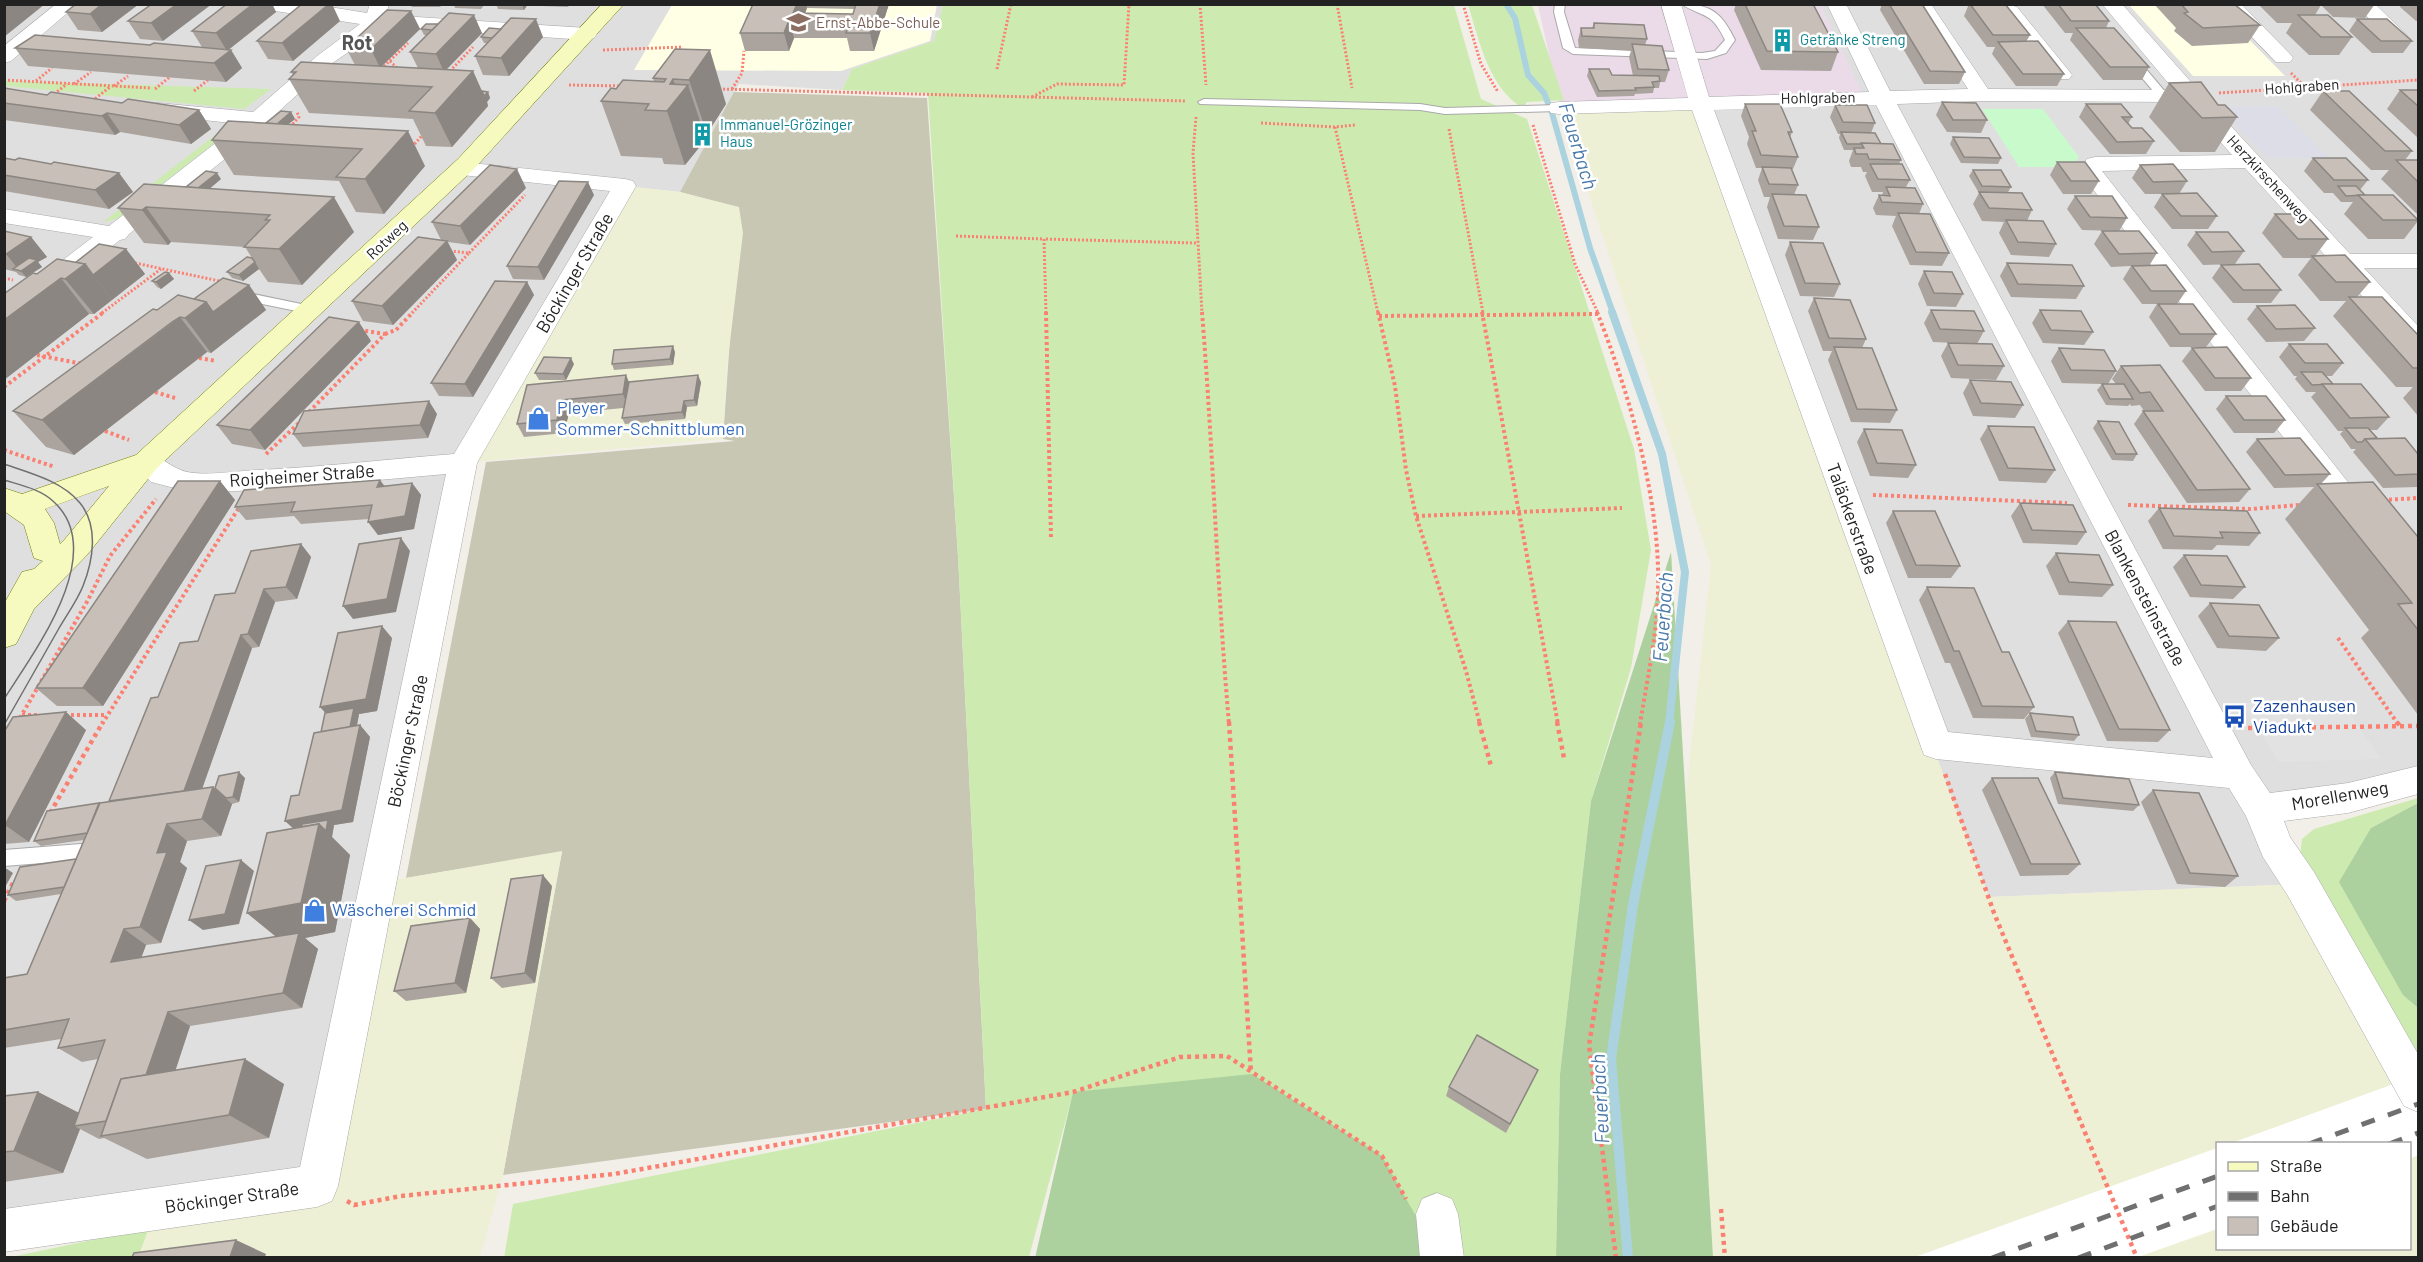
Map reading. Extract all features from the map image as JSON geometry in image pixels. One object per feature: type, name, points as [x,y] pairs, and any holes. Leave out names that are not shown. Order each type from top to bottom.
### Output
[{"type":"main road","name":"Rotweg","points":[[4,635],[23,600],[45,550],[104,491],[138,451],[221,390],[311,310],[461,169],[614,4]]},
{"type":"main road","name":"Rotweg","points":[[23,600],[76,547],[138,451]]},
{"type":"main road","points":[[12,502],[138,451]]},
{"type":"main road","points":[[12,502],[38,519],[45,550]]},
{"type":"street","points":[[4,57],[69,4]]},
{"type":"street","points":[[269,4],[377,12],[429,23],[586,34]]},
{"type":"street","name":"Taläckerstraße","points":[[1671,4],[1700,102],[1936,745]]},
{"type":"street","name":"Blankensteinstraße","points":[[1836,4],[1881,97],[2095,504],[2239,775],[2261,809],[2276,846],[2301,884],[2418,1092]]},
{"type":"street","points":[[1921,4],[1982,94]]},
{"type":"street","name":"Herzkirschenweg","points":[[2111,4],[2191,96],[2418,341]]},
{"type":"street","points":[[2229,4],[2283,58]]},
{"type":"street","points":[[2363,4],[2400,38]]},
{"type":"street","points":[[2010,11],[2077,94]]},
{"type":"street","points":[[4,318],[21,294],[117,234],[259,119],[324,60],[362,34],[377,12]]},
{"type":"street","name":"Hohlgraben","points":[[1559,108],[1982,94],[2191,96]]},
{"type":"street","points":[[91,105],[259,119]]},
{"type":"street","points":[[2251,161],[2095,164],[2090,171],[2376,538]]},
{"type":"street","name":"Böckinger Straße","points":[[4,1231],[317,1186],[463,463],[625,186],[461,169]]},
{"type":"street","points":[[4,216],[117,234]]},
{"type":"street","points":[[2344,261],[2418,261]]},
{"type":"street","name":"Roigheimer Straße","points":[[138,451],[161,475],[194,483],[463,463]]},
{"type":"street","points":[[1936,745],[2239,775]]},
{"type":"street","name":"Morellenweg","points":[[2261,809],[2348,798],[2418,780]]},
{"type":"street","points":[[1424,1210],[1442,1257]]},
{"type":"lane","points":[[1560,4],[1558,12],[1568,48],[1573,51],[1716,56],[1726,49],[1730,40],[1723,24],[1711,12],[1686,4]]},
{"type":"lane","points":[[2124,50],[2163,96]]},
{"type":"lane","points":[[1204,102],[1420,107],[1445,111],[1559,108]]},
{"type":"lane","points":[[226,287],[311,310]]},
{"type":"lane","points":[[4,858],[81,852]]},
{"type":"path","points":[[997,69],[1011,4]]},
{"type":"path","points":[[1032,97],[1058,84],[1124,85],[1129,4]]},
{"type":"path","points":[[1200,4],[1206,81],[1204,102],[1195,118],[1193,153],[1196,243],[1212,436],[1218,600],[1232,755],[1252,1074]]},
{"type":"path","points":[[1336,4],[1355,106]]},
{"type":"path","points":[[1463,4],[1482,64],[1499,94],[1514,110],[1531,117],[1575,264],[1598,314],[1645,468],[1657,539],[1658,582],[1652,651],[1589,1045],[1616,1257]]},
{"type":"path","points":[[324,60],[343,66],[381,69],[429,23]]},
{"type":"path","points":[[453,78],[446,75],[492,27]]},
{"type":"path","points":[[614,50],[683,47]]},
{"type":"path","points":[[732,89],[742,73],[744,51]]},
{"type":"path","points":[[390,61],[402,74]]},
{"type":"path","points":[[35,82],[52,69]]},
{"type":"path","points":[[75,84],[91,72]]},
{"type":"path","points":[[91,105],[128,76]]},
{"type":"path","points":[[155,89],[171,76]]},
{"type":"path","points":[[4,80],[164,89]]},
{"type":"path","points":[[194,91],[208,80]]},
{"type":"path","name":"Hohlgraben","points":[[2191,96],[2418,80]]},
{"type":"path","points":[[48,99],[67,84]]},
{"type":"path","points":[[541,84],[629,86]]},
{"type":"path","points":[[2323,85],[2332,92]]},
{"type":"path","points":[[709,89],[1204,102]]},
{"type":"path","points":[[189,91],[205,92]]},
{"type":"path","points":[[1445,111],[1564,758]]},
{"type":"path","points":[[285,132],[300,117]]},
{"type":"path","points":[[410,149],[428,128]]},
{"type":"path","points":[[1335,128],[1395,386],[1406,470],[1416,516],[1466,671],[1491,766]]},
{"type":"path","points":[[4,901],[26,856],[107,714],[245,480],[385,334],[396,330],[545,177]]},
{"type":"path","points":[[956,236],[1196,243]]},
{"type":"path","points":[[1044,239],[1051,539]]},
{"type":"path","points":[[446,250],[469,253]]},
{"type":"path","points":[[127,262],[180,273],[226,287]]},
{"type":"path","points":[[4,387],[161,269]]},
{"type":"path","points":[[172,279],[180,273]]},
{"type":"path","points":[[134,283],[139,284]]},
{"type":"path","points":[[1379,316],[1598,314]]},
{"type":"path","points":[[82,319],[90,321]]},
{"type":"path","points":[[352,329],[385,334]]},
{"type":"path","points":[[37,355],[84,364]]},
{"type":"path","points":[[199,358],[218,361]]},
{"type":"path","points":[[155,392],[175,398]]},
{"type":"path","points":[[105,431],[138,451]]},
{"type":"path","points":[[1842,494],[2250,509],[2418,498]]},
{"type":"path","points":[[16,725],[88,600],[110,556],[150,504]]},
{"type":"path","points":[[1416,516],[1622,508]]},
{"type":"path","points":[[2338,638],[2401,727]]},
{"type":"path","points":[[54,715],[107,714]]},
{"type":"path","points":[[22,715],[43,715]]},
{"type":"path","points":[[2247,728],[2418,726]]},
{"type":"path","points":[[1936,745],[1994,913],[2137,1257]]},
{"type":"path","points":[[354,1205],[401,1196],[614,1173],[1073,1092],[1180,1057],[1227,1056],[1382,1156],[1424,1210]]},
{"type":"path","points":[[1721,1209],[1725,1257]]},
{"type":"shaded area","points":[[5,5],[943,5],[935,41],[852,69],[842,90],[739,84],[680,192],[625,186],[463,463],[317,1186],[5,1241]]},
{"type":"shaded area","name":"Ernst-Abbe-Schule","points":[[672,5],[937,5],[930,41],[841,71],[634,70]]},
{"type":"shaded area","points":[[1538,5],[1820,5],[1863,95],[1562,113]]},
{"type":"shaded area","points":[[1820,5],[2418,5],[2418,780],[2262,809],[2301,884],[1989,897],[1693,106],[1862,95]]},
{"type":"shaded area","points":[[2129,5],[2215,5],[2285,76],[2193,76]]},
{"type":"shaded area","points":[[734,92],[927,98],[958,556],[986,1109],[503,1175],[562,852],[406,878],[486,462],[735,441],[723,439],[739,208],[680,192]]},
{"type":"shaded area","points":[[1693,106],[1989,897],[2301,884],[2418,1092],[2418,1257],[1713,1257],[1686,795],[1711,565],[1562,113]]},
{"type":"shaded area","points":[[2278,106],[2328,158],[2267,158],[2219,107]]},
{"type":"shaded area","points":[[625,186],[680,192],[739,207],[743,233],[727,367],[723,439],[463,463]]},
{"type":"shaded area","points":[[2341,701],[2381,759],[2279,762],[2241,703]]},
{"type":"shaded area","points":[[562,851],[503,1175],[480,1257],[138,1258],[149,1228],[317,1186],[394,880]]},
{"type":"green space","points":[[943,5],[1454,5],[1481,99],[1527,119],[1634,449],[1651,550],[1631,668],[1591,801],[1560,1074],[1556,1257],[1439,1257],[1073,1093],[1029,1257],[504,1258],[513,1204],[986,1109],[958,556],[928,93],[842,90],[852,69],[934,41]]},
{"type":"green space","points":[[1468,5],[1532,5],[1564,100],[1527,102],[1525,105],[1518,105],[1507,95],[1491,72],[1480,46]]},
{"type":"green space","points":[[5,81],[271,89],[244,109],[5,86]]},
{"type":"green space","points":[[1982,109],[2043,109],[2079,157],[2073,167],[2019,167]]},
{"type":"green space","points":[[219,132],[226,134],[117,219],[103,222]]},
{"type":"green space","points":[[1671,552],[1713,1257],[1556,1257],[1560,1074],[1591,801]]},
{"type":"green space","points":[[2418,798],[2418,803],[2371,828],[2403,995],[2418,1008],[2418,1055],[2409,1058],[2299,864],[2302,839],[2314,829]]},
{"type":"green space","points":[[2418,803],[2418,1008],[2403,995],[2339,882],[2371,828]]},
{"type":"green space","points":[[1252,1074],[1382,1156],[1439,1257],[1035,1258],[1073,1092]]},
{"type":"green space","points":[[149,1228],[138,1257],[11,1257]]},
{"type":"pier","points":[[2418,1075],[2418,1155],[2411,1158],[2411,1142],[2234,1142]]},
{"type":"pier","points":[[2216,1148],[2216,1229],[2138,1257],[1915,1257]]},
{"type":"building","points":[[76,4],[102,4],[90,14],[66,12]]},
{"type":"building","points":[[152,4],[177,4],[151,23],[128,21]]},
{"type":"building","points":[[227,4],[253,4],[216,33],[192,31]]},
{"type":"building","points":[[302,4],[329,4],[282,43],[257,41]]},
{"type":"building","points":[[753,4],[797,4],[793,13],[853,14],[856,4],[880,4],[870,33],[846,33],[851,20],[789,20],[784,33],[740,33]]},
{"type":"building","points":[[1745,4],[1813,4],[1838,52],[1767,51]]},
{"type":"building","points":[[1889,4],[1922,4],[1965,72],[1930,71]]},
{"type":"building","points":[[1970,4],[2005,4],[2030,35],[1993,35]]},
{"type":"building","points":[[2058,4],[2095,4],[2109,21],[2071,21]]},
{"type":"building","points":[[2181,4],[2234,4],[2260,25],[2203,28],[2184,13],[2188,12]]},
{"type":"building","points":[[2320,4],[2321,5],[2288,5]]},
{"type":"building","points":[[387,10],[411,11],[371,49],[346,48]]},
{"type":"building","points":[[449,13],[474,15],[436,54],[410,52]]},
{"type":"building","points":[[2298,15],[2328,15],[2352,37],[2321,37]]},
{"type":"building","points":[[511,18],[536,19],[501,58],[475,56]]},
{"type":"building","points":[[2357,19],[2387,19],[2412,41],[2381,41]]},
{"type":"building","points":[[1594,23],[1644,25],[1647,39],[1582,36],[1581,28],[1594,28]]},
{"type":"building","points":[[426,24],[438,24],[432,30],[421,29]]},
{"type":"building","points":[[489,28],[501,29],[492,38],[481,37]]},
{"type":"building","points":[[2076,28],[2114,28],[2149,67],[2110,67]]},
{"type":"building","points":[[35,35],[231,50],[214,63],[15,48]]},
{"type":"building","points":[[2038,41],[2064,74],[2023,74],[1998,42]]},
{"type":"building","points":[[1632,44],[1662,46],[1669,70],[1638,69]]},
{"type":"building","points":[[675,49],[710,50],[689,80],[673,79],[670,84],[688,85],[667,111],[645,110],[649,104],[601,101],[611,88],[616,89],[623,80],[664,82],[666,79],[653,78]]},
{"type":"building","points":[[301,62],[473,71],[435,113],[409,111],[432,87],[289,79],[296,72],[291,72]]},
{"type":"building","points":[[1589,69],[1609,69],[1612,75],[1659,76],[1660,81],[1652,82],[1654,87],[1635,88],[1636,90],[1599,91]]},
{"type":"building","points":[[2201,82],[2218,105],[2225,105],[2237,117],[2202,118],[2169,83]]},
{"type":"building","points":[[4,88],[47,95],[51,92],[122,103],[128,99],[199,110],[179,125],[107,113],[102,116],[4,103]]},
{"type":"building","points":[[2400,90],[2418,90],[2418,106]]},
{"type":"building","points":[[2323,91],[2349,91],[2412,151],[2385,151]]},
{"type":"building","points":[[1942,102],[1976,103],[1987,120],[1953,120]]},
{"type":"building","points":[[1745,104],[1780,104],[1792,132],[1788,132],[1798,157],[1761,155],[1752,131],[1756,131]]},
{"type":"building","points":[[2086,104],[2121,104],[2132,117],[2122,117],[2132,128],[2142,128],[2154,141],[2117,142]]},
{"type":"building","points":[[1835,105],[1867,105],[1875,123],[1843,122]]},
{"type":"building","points":[[281,111],[291,112],[277,124],[266,123]]},
{"type":"building","points":[[228,121],[408,131],[365,179],[336,177],[362,149],[212,140]]},
{"type":"building","points":[[1841,132],[1875,133],[1881,144],[1847,144]]},
{"type":"building","points":[[1953,137],[1989,138],[2001,158],[1964,157]]},
{"type":"building","points":[[1861,143],[1893,144],[1901,160],[1869,159],[1867,154],[1856,154],[1854,148],[1864,148]]},
{"type":"building","points":[[4,158],[15,160],[19,158],[51,164],[54,162],[119,173],[95,190],[4,175]]},
{"type":"building","points":[[2313,158],[2346,158],[2368,180],[2334,180]]},
{"type":"building","points":[[2396,160],[2418,160],[2418,182]]},
{"type":"building","points":[[2057,162],[2085,162],[2099,181],[2071,181]]},
{"type":"building","points":[[1870,164],[1902,164],[1910,180],[1878,179]]},
{"type":"building","points":[[2173,164],[2187,181],[2153,182],[2140,165]]},
{"type":"building","points":[[490,165],[517,169],[460,226],[432,222]]},
{"type":"building","points":[[1762,167],[1791,168],[1798,185],[1769,184]]},
{"type":"building","points":[[1973,170],[2001,170],[2011,187],[1982,186]]},
{"type":"building","points":[[206,171],[217,173],[198,188],[186,187]]},
{"type":"building","points":[[559,181],[588,182],[538,267],[507,266]]},
{"type":"building","points":[[144,184],[334,197],[279,249],[244,247],[270,220],[265,220],[270,215],[146,207],[142,210],[118,208]]},
{"type":"building","points":[[2338,186],[2356,186],[2365,195],[2346,196]]},
{"type":"building","points":[[1886,187],[1915,188],[1923,204],[1882,202],[1879,195],[1890,196]]},
{"type":"building","points":[[1979,192],[2022,193],[2032,210],[1989,208]]},
{"type":"building","points":[[2197,193],[2217,216],[2181,216],[2162,194]]},
{"type":"building","points":[[1772,194],[1806,195],[1819,227],[1784,226]]},
{"type":"building","points":[[2358,195],[2393,195],[2418,220],[2383,220]]},
{"type":"building","points":[[2075,196],[2112,196],[2127,218],[2090,217]]},
{"type":"building","points":[[1898,213],[1930,214],[1949,253],[1916,252]]},
{"type":"building","points":[[2275,214],[2305,214],[2328,239],[2298,239]]},
{"type":"building","points":[[2006,220],[2043,221],[2056,244],[2018,242]]},
{"type":"building","points":[[4,231],[31,237],[4,254]]},
{"type":"building","points":[[2102,231],[2139,231],[2157,253],[2119,254]]},
{"type":"building","points":[[2196,232],[2228,232],[2244,251],[2212,252]]},
{"type":"building","points":[[418,237],[447,241],[382,306],[352,301]]},
{"type":"building","points":[[1790,242],[1823,243],[1840,284],[1805,283]]},
{"type":"building","points":[[99,244],[126,249],[93,275],[85,264],[75,263]]},
{"type":"building","points":[[2345,255],[2370,282],[2336,282],[2312,256]]},
{"type":"building","points":[[247,257],[252,258],[255,262],[239,275],[227,272]]},
{"type":"building","points":[[29,258],[37,260],[21,271],[13,269]]},
{"type":"building","points":[[57,259],[85,264],[65,279],[61,278],[4,320],[4,294]]},
{"type":"building","points":[[2007,263],[2072,265],[2084,286],[2018,284]]},
{"type":"building","points":[[2259,264],[2281,290],[2243,290],[2221,265]]},
{"type":"building","points":[[2166,265],[2186,291],[2151,291],[2132,266]]},
{"type":"building","points":[[1924,271],[1952,272],[1963,294],[1934,293]]},
{"type":"building","points":[[165,272],[169,273],[156,282],[152,281]]},
{"type":"building","points":[[223,278],[249,285],[213,312],[206,302],[194,299]]},
{"type":"building","points":[[495,281],[527,282],[465,384],[431,383]]},
{"type":"building","points":[[178,295],[206,302],[185,318],[180,317],[172,322],[42,420],[13,411],[153,309],[157,310]]},
{"type":"building","points":[[2349,297],[2382,297],[2418,335],[2418,368],[2413,368]]},
{"type":"building","points":[[1814,298],[1850,300],[1866,339],[1829,338]]},
{"type":"building","points":[[2158,304],[2193,304],[2216,334],[2180,334]]},
{"type":"building","points":[[2295,305],[2315,328],[2276,329],[2257,306]]},
{"type":"building","points":[[1931,310],[1974,311],[1984,331],[1940,329]]},
{"type":"building","points":[[2040,310],[2081,311],[2093,332],[2051,330]]},
{"type":"building","points":[[329,317],[359,322],[250,430],[217,425]]},
{"type":"building","points":[[1948,343],[1992,344],[2004,366],[1958,365]]},
{"type":"building","points":[[2289,344],[2327,344],[2343,363],[2305,363]]},
{"type":"building","points":[[673,346],[670,359],[612,364],[614,350]]},
{"type":"building","points":[[1834,347],[1872,348],[1897,410],[1857,409]]},
{"type":"building","points":[[2227,347],[2251,378],[2215,378],[2192,348]]},
{"type":"building","points":[[2059,348],[2104,350],[2116,371],[2071,370]]},
{"type":"building","points":[[544,357],[571,358],[563,374],[535,373]]},
{"type":"building","points":[[2160,365],[2250,489],[2197,490],[2143,411],[2163,411],[2150,392],[2140,393],[2121,366]]},
{"type":"building","points":[[2301,372],[2322,372],[2333,384],[2312,385]]},
{"type":"building","points":[[626,375],[623,394],[562,400],[557,420],[517,424],[527,385]]},
{"type":"building","points":[[698,375],[694,400],[684,401],[682,412],[622,418],[629,382]]},
{"type":"building","points":[[1970,380],[2011,382],[2023,405],[1981,403]]},
{"type":"building","points":[[2102,384],[2124,384],[2133,399],[2110,399]]},
{"type":"building","points":[[2322,384],[2361,384],[2389,417],[2350,418]]},
{"type":"building","points":[[2226,396],[2266,396],[2285,420],[2244,420]]},
{"type":"building","points":[[429,401],[420,425],[293,434],[304,411]]},
{"type":"building","points":[[2098,421],[2119,422],[2137,454],[2116,454]]},
{"type":"building","points":[[1988,426],[2034,427],[2055,470],[2008,468]]},
{"type":"building","points":[[2345,428],[2368,428],[2377,438],[2357,442]]},
{"type":"building","points":[[1864,429],[1902,430],[1916,465],[1877,463]]},
{"type":"building","points":[[2300,438],[2330,474],[2285,475],[2257,439]]},
{"type":"building","points":[[2405,438],[2418,454],[2418,474],[2395,475],[2365,439]]},
{"type":"building","points":[[380,480],[377,487],[412,483],[405,516],[368,522],[372,505],[291,512],[295,502],[235,507],[244,490]]},
{"type":"building","points":[[178,481],[220,481],[83,688],[36,688]]},
{"type":"building","points":[[2373,482],[2418,537],[2418,630],[2398,604],[2412,603],[2317,484]]},
{"type":"building","points":[[2020,503],[2073,505],[2086,532],[2032,530]]},
{"type":"building","points":[[2159,508],[2247,511],[2260,533],[2220,532],[2223,538],[2174,536]]},
{"type":"building","points":[[1893,511],[1935,511],[1960,566],[1916,565]]},
{"type":"building","points":[[401,538],[387,599],[343,606],[359,544]]},
{"type":"building","points":[[301,544],[286,587],[264,589],[248,634],[241,635],[184,791],[109,801],[151,698],[158,697],[180,643],[198,641],[215,595],[235,593],[251,551]]},
{"type":"building","points":[[2056,553],[2099,555],[2113,585],[2069,582]]},
{"type":"building","points":[[2184,555],[2227,556],[2245,587],[2201,585]]},
{"type":"building","points":[[1927,587],[1974,588],[2002,652],[2009,652],[2034,707],[1982,706],[1959,651],[1954,651]]},
{"type":"building","points":[[2210,603],[2259,605],[2279,638],[2229,636]]},
{"type":"building","points":[[2068,621],[2116,622],[2170,730],[2119,729]]},
{"type":"building","points":[[382,626],[366,699],[320,707],[338,633]]},
{"type":"building","points":[[354,708],[350,727],[321,732],[325,713]]},
{"type":"building","points":[[66,712],[4,825],[4,732],[13,717]]},
{"type":"building","points":[[2030,713],[2073,717],[2079,735],[2036,731]]},
{"type":"building","points":[[360,725],[342,810],[285,821],[291,796],[299,795],[314,733]]},
{"type":"building","points":[[239,772],[233,797],[226,798],[215,788],[219,776]]},
{"type":"building","points":[[2055,772],[2129,779],[2139,805],[2063,798]]},
{"type":"building","points":[[1992,778],[2038,778],[2080,864],[2031,864]]},
{"type":"building","points":[[213,787],[202,819],[167,824],[157,853],[167,852],[140,927],[124,929],[111,962],[299,933],[283,993],[168,1012],[146,1075],[121,1079],[106,1121],[74,1126],[105,1040],[58,1048],[69,1019],[4,1030],[4,978],[27,974],[100,803]]},
{"type":"building","points":[[2153,790],[2199,793],[2238,876],[2190,873]]},
{"type":"building","points":[[99,803],[87,833],[34,841],[47,811]]},
{"type":"building","points":[[328,820],[326,831],[319,824],[302,827],[302,824]]},
{"type":"building","points":[[319,824],[301,903],[247,913],[267,833]]},
{"type":"building","points":[[76,859],[64,887],[8,895],[20,867]]},
{"type":"building","points":[[241,860],[225,914],[189,920],[206,866]]},
{"type":"building","points":[[543,875],[525,973],[491,978],[511,879]]},
{"type":"building","points":[[470,918],[455,983],[394,991],[411,926]]},
{"type":"building","points":[[1477,1035],[1538,1070],[1510,1124],[1449,1087]]},
{"type":"building","points":[[245,1059],[229,1115],[101,1136],[121,1079]]},
{"type":"building","points":[[38,1092],[14,1151],[4,1152],[4,1096]]},
{"type":"building","points":[[236,1240],[230,1257],[132,1257],[134,1253]]},
{"type":"waterway","name":"Feuerbach","points":[[1506,4],[1515,18],[1528,75],[1544,93],[1552,113],[1590,248],[1613,313]]},
{"type":"waterway","name":"Feuerbach","points":[[1612,312],[1662,454],[1685,572],[1669,724]]},
{"type":"waterway","name":"Feuerbach","points":[[1628,1258],[1611,1059],[1633,905],[1670,722]]},
{"type":"tram line","points":[[4,464],[55,483],[73,495],[86,512],[92,533],[89,566],[81,592],[4,725]]},
{"type":"tram line","points":[[4,480],[37,491],[54,502],[69,523],[74,548],[70,574],[61,602],[48,629],[4,699]]},
{"type":"railway","points":[[2314,1142],[2418,1104]]},
{"type":"railway","points":[[2394,1142],[2418,1133]]},
{"type":"railway","points":[[1992,1258],[2216,1177]]},
{"type":"railway","points":[[2078,1258],[2216,1207]]},
{"type":"place","name":"Ernst-Abbe-Schule","points":[[798,23]]},
{"type":"place","name":"Getränke Streng","points":[[1782,40]]},
{"type":"place","name":"Immanuel-Grözinger Haus","points":[[702,134]]},
{"type":"place","name":"Pleyer Sommer-Schnittblumen","points":[[539,418]]},
{"type":"place","name":"Zazenhausen Viadukt","points":[[2235,716]]},
{"type":"place","name":"Wäscherei Schmid","points":[[314,910]]},
{"type":"district","name":"Rot","points":[[357,43]]}]
